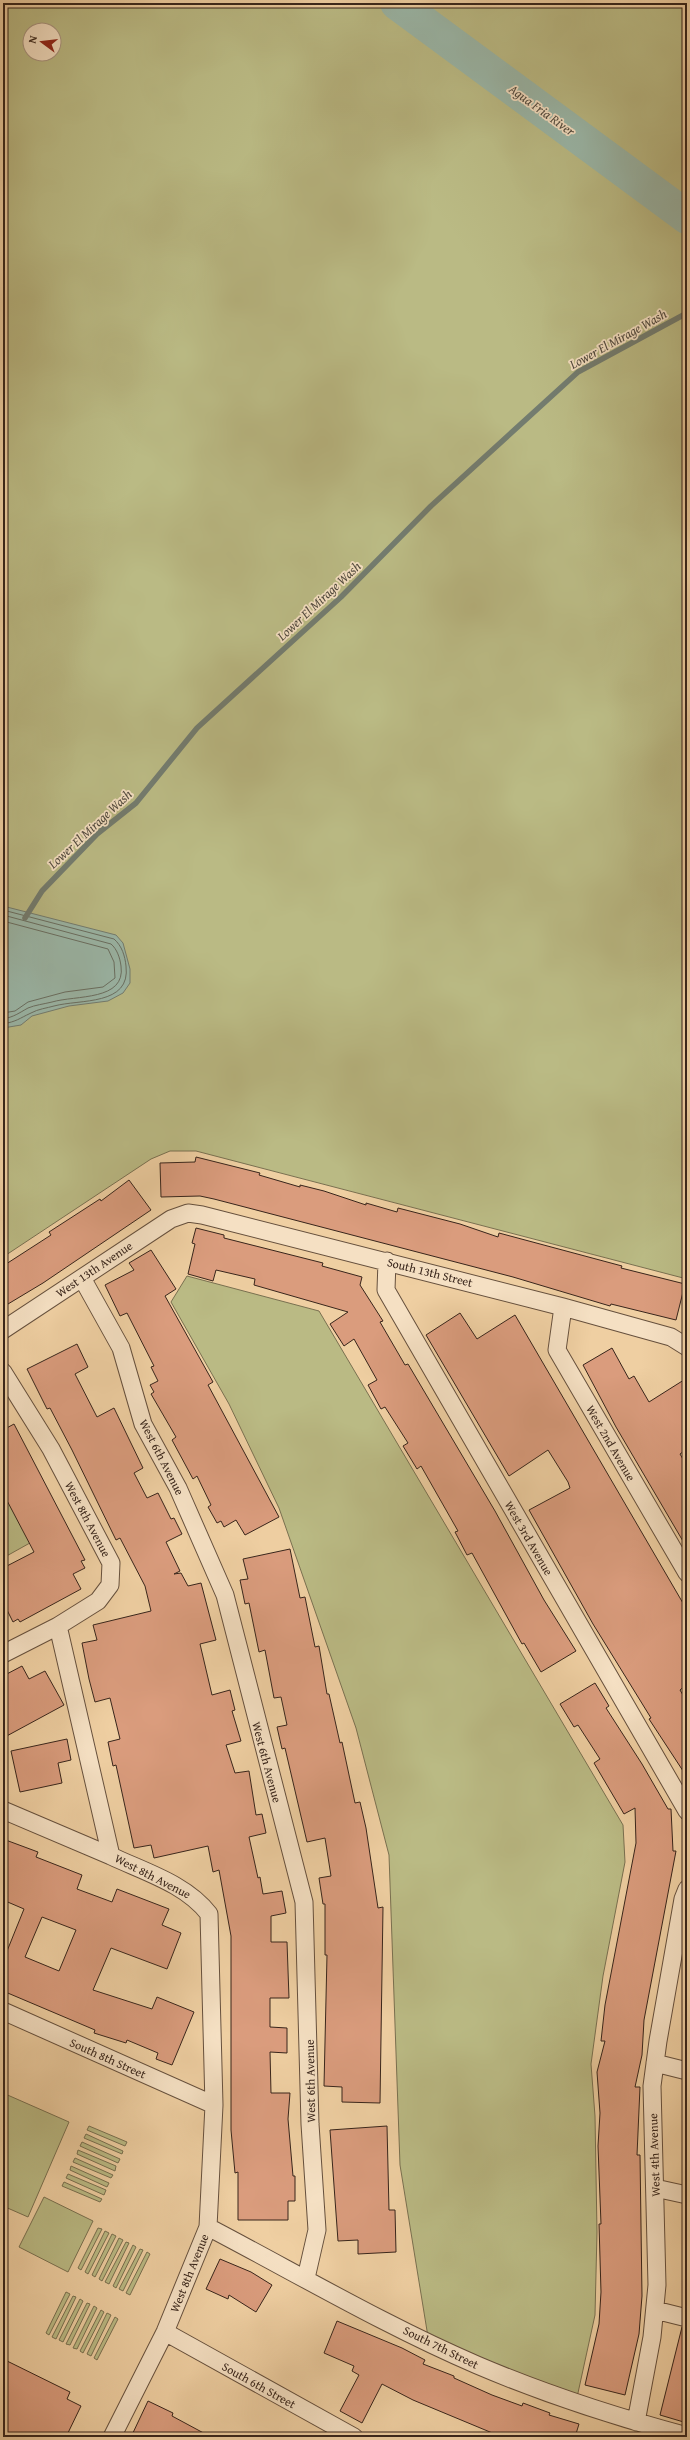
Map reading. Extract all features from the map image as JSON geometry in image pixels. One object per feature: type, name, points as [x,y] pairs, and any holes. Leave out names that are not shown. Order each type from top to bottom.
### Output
[{"type":"street","name":"South 13th Street","points":[[188,1213],[202,1214],[563,1307],[670,1337],[687,1347]]},
{"type":"street","name":"West 13th Avenue","points":[[3,1330],[171,1219],[188,1213]]},
{"type":"street","name":"West 3rd Avenue","points":[[387,1261],[386,1290],[687,1811]]},
{"type":"street","name":"West 6th Avenue","points":[[82,1278],[121,1348],[143,1424],[178,1488],[225,1595],[304,1902],[310,2124],[317,2230],[306,2278]]},
{"type":"street","name":"West 2nd Avenue","points":[[563,1307],[557,1350],[687,1573]]},
{"type":"street","name":"West 8th Avenue","points":[[3,1372],[51,1449],[111,1563],[110,1585],[98,1601],[58,1626],[111,1856],[186,1892],[198,1900],[209,1914],[214,2105],[208,2227],[165,2332],[112,2437]]},
{"type":"street","points":[[3,1654],[58,1626]]},
{"type":"street","points":[[3,1810],[111,1856]]},
{"type":"street","name":"West 4th Avenue","points":[[636,2422],[652,2338],[657,2285],[652,2086],[683,1899],[687,1889]]},
{"type":"street","name":"South 8th Street","points":[[3,2011],[214,2105]]},
{"type":"street","points":[[655,2063],[687,2071]]},
{"type":"street","points":[[655,2188],[687,2195]]},
{"type":"street","name":"South 7th Street","points":[[208,2227],[422,2340],[476,2364],[526,2385],[636,2422],[687,2436]]},
{"type":"street","points":[[655,2310],[687,2318]]},
{"type":"street","name":"South 6th Street","points":[[165,2332],[354,2437]]},
{"type":"green space","points":[[3,3],[687,3],[687,1279],[196,1151],[170,1151],[151,1159],[3,1257]]},
{"type":"green space","points":[[187,1276],[319,1311],[623,1825],[625,1862],[603,1976],[591,2064],[595,2116],[597,2232],[595,2315],[576,2402],[429,2343],[400,2165],[389,1855],[356,1728],[279,1508],[229,1404],[171,1302]]},
{"type":"green space","points":[[3,1484],[37,1539],[3,1558]]},
{"type":"green space","points":[[3,2093],[69,2122],[28,2217],[3,2206]]},
{"type":"green space","points":[[89,2126],[127,2142],[125,2146],[87,2130]]},
{"type":"green space","points":[[86,2134],[123,2151],[122,2154],[84,2138]]},
{"type":"green space","points":[[82,2142],[120,2159],[118,2163],[80,2146]]},
{"type":"green space","points":[[78,2150],[116,2166],[115,2171],[77,2154]]},
{"type":"green space","points":[[75,2158],[113,2175],[111,2178],[73,2162]]},
{"type":"green space","points":[[71,2166],[109,2183],[107,2187],[70,2170]]},
{"type":"green space","points":[[68,2174],[106,2190],[104,2195],[66,2178]]},
{"type":"green space","points":[[64,2182],[102,2199],[100,2202],[62,2186]]},
{"type":"green space","points":[[44,2197],[93,2221],[68,2272],[19,2247]]},
{"type":"green space","points":[[98,2228],[102,2229],[81,2270],[78,2268]]},
{"type":"green space","points":[[105,2231],[109,2233],[88,2274],[85,2272]]},
{"type":"green space","points":[[112,2234],[116,2236],[95,2277],[92,2275]]},
{"type":"green space","points":[[119,2238],[123,2240],[102,2281],[99,2279]]},
{"type":"green space","points":[[126,2242],[129,2243],[109,2284],[105,2282]]},
{"type":"green space","points":[[133,2245],[136,2247],[116,2288],[113,2286]]},
{"type":"green space","points":[[140,2249],[143,2250],[123,2291],[119,2289]]},
{"type":"green space","points":[[147,2252],[150,2254],[130,2295],[126,2293]]},
{"type":"green space","points":[[66,2292],[70,2294],[49,2335],[46,2333]]},
{"type":"green space","points":[[73,2296],[76,2297],[56,2339],[52,2337]]},
{"type":"green space","points":[[80,2299],[83,2301],[63,2342],[59,2340]]},
{"type":"green space","points":[[87,2303],[90,2304],[70,2345],[66,2344]]},
{"type":"green space","points":[[94,2306],[97,2308],[77,2349],[73,2348]]},
{"type":"green space","points":[[101,2310],[104,2312],[83,2353],[80,2351]]},
{"type":"green space","points":[[107,2313],[111,2315],[91,2356],[87,2354]]},
{"type":"green space","points":[[115,2317],[118,2319],[97,2360],[94,2358]]},
{"type":"water","points":[[3,906],[116,935],[123,943],[130,969],[130,983],[123,993],[108,1001],[69,1006],[32,1016],[21,1025],[3,1028]]},
{"type":"building","points":[[196,1157],[260,1173],[259,1175],[300,1187],[300,1185],[324,1191],[366,1205],[366,1203],[397,1212],[398,1208],[460,1224],[498,1237],[499,1233],[622,1266],[621,1268],[685,1284],[676,1320],[611,1304],[610,1306],[513,1277],[214,1199],[200,1196],[161,1197],[160,1163],[195,1162]]},
{"type":"building","points":[[129,1180],[151,1210],[43,1283],[3,1307],[3,1266],[51,1235],[49,1232],[100,1199],[101,1201]]},
{"type":"building","points":[[196,1228],[224,1235],[224,1238],[323,1263],[322,1266],[362,1277],[360,1285],[383,1321],[380,1322],[405,1365],[408,1364],[495,1511],[544,1600],[576,1651],[541,1672],[524,1643],[522,1644],[472,1553],[467,1555],[455,1532],[458,1531],[421,1466],[417,1469],[403,1446],[408,1443],[385,1407],[381,1409],[368,1385],[377,1380],[354,1339],[344,1346],[330,1324],[348,1312],[254,1285],[255,1279],[216,1270],[213,1281],[188,1274],[195,1244],[192,1243]]},
{"type":"building","points":[[151,1250],[176,1289],[165,1296],[213,1382],[208,1385],[279,1517],[245,1535],[236,1520],[224,1527],[221,1521],[217,1523],[208,1507],[211,1505],[197,1476],[193,1479],[172,1440],[176,1437],[151,1394],[154,1392],[150,1385],[158,1381],[151,1367],[154,1366],[127,1313],[120,1316],[105,1285],[134,1270],[129,1263]]},
{"type":"building","points":[[460,1313],[477,1339],[515,1315],[687,1610],[687,1684],[680,1690],[687,1702],[687,1777],[649,1719],[651,1718],[593,1624],[529,1510],[570,1488],[568,1482],[548,1450],[509,1476],[426,1335]]},
{"type":"building","points":[[77,1344],[88,1367],[75,1374],[97,1417],[114,1408],[143,1468],[134,1473],[147,1498],[158,1493],[171,1519],[174,1518],[182,1534],[166,1542],[180,1571],[174,1574],[181,1573],[188,1586],[201,1583],[216,1640],[200,1644],[212,1695],[230,1690],[235,1710],[232,1711],[241,1741],[226,1745],[235,1773],[249,1771],[256,1815],[262,1814],[266,1833],[249,1837],[258,1878],[260,1877],[263,1894],[282,1891],[286,1913],[271,1916],[271,1942],[287,1942],[289,1998],[270,1998],[270,2027],[287,2028],[287,2053],[270,2052],[271,2093],[290,2093],[288,2119],[293,2176],[295,2176],[295,2201],[288,2201],[288,2220],[238,2220],[238,2172],[235,2173],[231,2130],[231,1936],[219,1870],[213,1872],[208,1846],[154,1858],[151,1845],[134,1848],[116,1765],[113,1766],[108,1742],[120,1739],[110,1698],[95,1702],[89,1679],[82,1643],[97,1640],[93,1625],[151,1611],[145,1586],[120,1538],[116,1540],[72,1450],[50,1408],[47,1409],[27,1369]]},
{"type":"building","points":[[612,1348],[629,1379],[634,1376],[649,1402],[687,1378],[687,1449],[680,1454],[687,1466],[687,1548],[616,1427],[583,1365]]},
{"type":"building","points":[[14,1424],[85,1560],[81,1561],[85,1568],[73,1574],[81,1589],[20,1622],[18,1619],[13,1622],[7,1610],[3,1613],[3,1568],[34,1552],[3,1493],[3,1430]]},
{"type":"building","points":[[290,1549],[300,1598],[305,1597],[315,1647],[319,1646],[327,1694],[329,1694],[340,1743],[342,1742],[355,1803],[360,1802],[366,1828],[378,1908],[383,1907],[380,2103],[342,2102],[342,2087],[324,2086],[327,1955],[325,1955],[325,1904],[323,1904],[319,1878],[331,1876],[325,1838],[307,1842],[285,1748],[282,1749],[277,1727],[287,1725],[281,1697],[274,1698],[265,1650],[259,1652],[249,1603],[245,1604],[240,1580],[248,1579],[243,1559]]},
{"type":"building","points":[[22,1666],[29,1679],[45,1671],[64,1705],[3,1738],[3,1676]]},
{"type":"building","points":[[595,1683],[609,1706],[606,1708],[642,1764],[668,1809],[671,1809],[673,1851],[676,1851],[644,2020],[642,2055],[635,2087],[640,2087],[637,2155],[640,2155],[642,2296],[639,2334],[625,2395],[585,2385],[599,2324],[601,2292],[599,2224],[601,2224],[598,2146],[600,2113],[597,2072],[605,2041],[601,2041],[605,2005],[636,1843],[635,1808],[624,1814],[594,1763],[600,1759],[578,1725],[574,1727],[560,1704]]},
{"type":"building","points":[[67,1739],[71,1760],[58,1763],[62,1783],[20,1792],[11,1751]]},
{"type":"building","points":[[3,1839],[38,1852],[36,1857],[82,1875],[77,1889],[112,1902],[117,1889],[169,1909],[162,1925],[181,1933],[167,1969],[111,1948],[93,1990],[152,2009],[157,1997],[194,2012],[172,2065],[156,2059],[158,2053],[127,2040],[126,2043],[94,2033],[95,2030],[3,1991],[3,1961],[24,1909],[3,1900]],"holes":[[[42,1917],[76,1930],[59,1971],[25,1957]]]},
{"type":"building","points":[[387,2126],[389,2210],[395,2210],[396,2252],[358,2254],[358,2240],[338,2241],[330,2130]]},
{"type":"building","points":[[220,2259],[251,2272],[272,2285],[256,2312],[229,2295],[228,2299],[206,2289]]},
{"type":"building","points":[[337,2321],[402,2348],[425,2360],[423,2364],[454,2376],[454,2378],[492,2395],[522,2406],[523,2403],[550,2413],[549,2415],[579,2424],[575,2437],[502,2437],[413,2400],[382,2384],[362,2423],[340,2411],[359,2375],[352,2371],[354,2366],[324,2353]]},
{"type":"building","points":[[682,2327],[687,2328],[687,2423],[660,2415]]},
{"type":"building","points":[[3,2359],[70,2392],[67,2399],[81,2406],[66,2437],[3,2437]]},
{"type":"building","points":[[148,2401],[173,2413],[172,2416],[211,2437],[131,2437]]},
{"type":"waterway","name":"Agua Fria River","points":[[397,3],[687,217]]},
{"type":"waterway","name":"Lower El Mirage Wash","points":[[25,918],[42,891],[97,834],[136,803],[197,728],[341,597],[431,506],[578,372],[687,313]]}]
